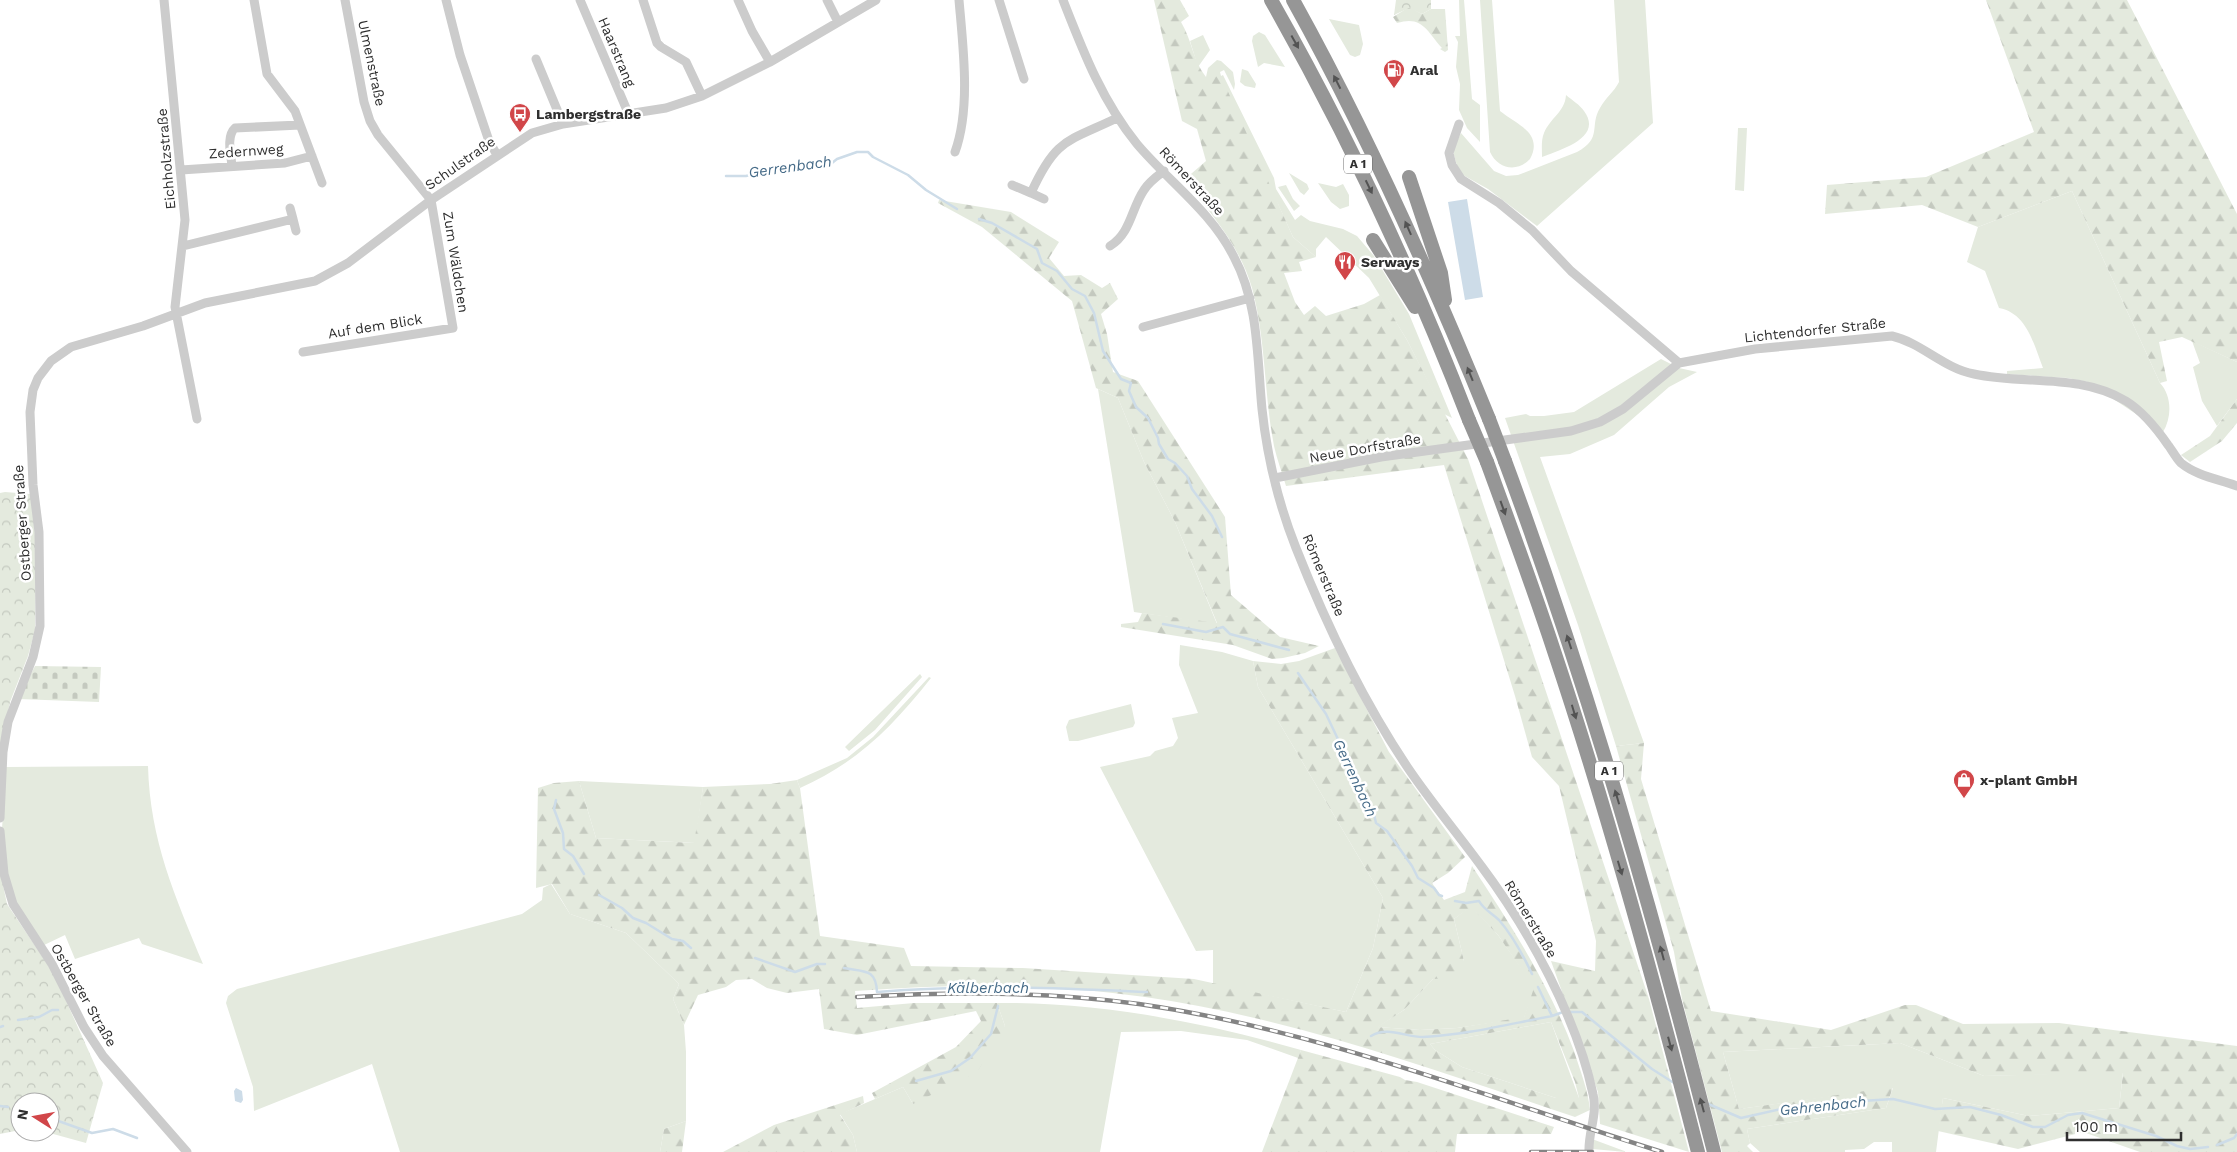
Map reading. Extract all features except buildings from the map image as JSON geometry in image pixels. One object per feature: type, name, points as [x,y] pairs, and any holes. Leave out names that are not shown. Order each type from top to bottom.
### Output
[{"type":"highway","name":"A 1","points":[[1271,0],[1312,72],[1348,142],[1435,334],[1487,462],[1569,698],[1657,997],[1698,1152]]},
{"type":"highway","name":"A 1","points":[[1292,0],[1365,137],[1449,321],[1489,419],[1536,544],[1596,727],[1645,892],[1714,1152]]},
{"type":"highway","points":[[1409,177],[1441,273],[1449,321]]},
{"type":"highway","points":[[1373,240],[1415,307],[1435,334]]},
{"type":"street","name":"Eichholzstraße","points":[[164,0],[185,220],[184,246],[175,299],[176,314],[197,419]]},
{"type":"street","points":[[254,0],[267,74],[270,81],[290,102],[322,183]]},
{"type":"street","name":"Ulmenstraße","points":[[345,0],[364,102],[370,121],[378,135],[431,200]]},
{"type":"street","points":[[446,0],[460,56],[489,141],[496,155]]},
{"type":"street","name":"Haarstrang","points":[[580,0],[629,114]]},
{"type":"street","points":[[643,0],[657,43],[660,47],[686,62],[702,96]]},
{"type":"street","points":[[738,0],[752,31],[770,62]]},
{"type":"street","points":[[827,0],[838,22]]},
{"type":"street","name":"Schulstraße","points":[[176,314],[230,296],[315,280],[348,264],[431,200],[496,155],[540,129],[666,108],[702,96],[770,62],[876,0]]},
{"type":"street","points":[[955,152],[960,139],[963,109],[959,0]]},
{"type":"street","points":[[999,0],[1024,80]]},
{"type":"street","name":"Römerstraße","points":[[1063,0],[1096,81],[1117,118],[1139,147],[1164,171],[1219,231],[1238,264],[1250,298],[1255,325],[1263,420],[1275,478],[1296,546],[1338,641],[1371,706],[1409,769],[1511,909],[1560,1000],[1584,1063],[1594,1097],[1594,1116],[1589,1152]]},
{"type":"street","points":[[536,59],[563,124]]},
{"type":"street","points":[[1031,193],[1046,162],[1067,140],[1117,118]]},
{"type":"street","points":[[1459,124],[1449,153],[1452,165],[1461,178],[1499,203],[1532,230],[1571,271],[1679,363]]},
{"type":"street","points":[[232,166],[230,137],[231,132],[235,128],[300,125]]},
{"type":"street","name":"Zedernweg","points":[[181,170],[285,163],[312,156]]},
{"type":"street","points":[[1110,246],[1117,242],[1129,225],[1143,190],[1164,171]]},
{"type":"street","points":[[1012,185],[1044,199]]},
{"type":"street","name":"Zum Wäldchen","points":[[431,200],[453,328]]},
{"type":"street","points":[[290,208],[296,231]]},
{"type":"street","points":[[184,246],[293,219]]},
{"type":"street","points":[[1142,327],[1250,298]]},
{"type":"street","name":"Ostberger Straße","points":[[0,818],[3,752],[8,722],[33,657],[40,626],[39,532],[33,493],[30,412],[33,390],[44,369],[51,361],[71,347],[176,314]]},
{"type":"street","name":"Auf dem Blick","points":[[303,352],[453,328]]},
{"type":"street","name":"Lichtendorfer Straße","points":[[1461,446],[1571,432],[1600,422],[1623,409],[1679,363],[1755,349],[1892,336],[1904,338],[1948,366],[1974,374],[2060,381],[2109,392],[2128,402],[2146,418],[2180,462],[2197,474],[2237,486]]},
{"type":"street","name":"Neue Dorfstraße","points":[[1275,478],[1381,457],[1461,446]]},
{"type":"street","name":"Ostberger Straße","points":[[0,832],[4,874],[13,904],[52,964],[84,1027],[103,1056],[187,1152]]},
{"type":"green space","points":[[1154,0],[1180,0],[1189,16],[1181,22],[1202,71],[1206,77],[1221,76],[1293,237],[1316,257],[1299,262],[1302,271],[1284,273],[1295,302],[1304,315],[1315,306],[1326,316],[1364,304],[1380,295],[1407,340],[1468,459],[1649,999],[1689,1152],[1600,1124],[1598,1092],[1551,961],[1595,971],[1596,941],[1559,786],[1532,757],[1444,465],[1286,486],[1274,446],[1260,327],[1252,288],[1240,258],[1224,231],[1184,180],[1206,161],[1197,129],[1182,121]]},
{"type":"green space","points":[[1396,0],[1431,0],[1431,9],[1422,14],[1409,8],[1394,15]]},
{"type":"green space","points":[[1459,0],[1464,0],[1472,99],[1480,105],[1480,142],[1467,128],[1459,110],[1460,84],[1456,67],[1458,42],[1455,36],[1460,36]]},
{"type":"green space","points":[[1480,0],[1492,0],[1500,111],[1526,130],[1533,142],[1530,159],[1519,166],[1508,167],[1503,165],[1493,158],[1490,152]]},
{"type":"green space","points":[[1614,0],[1645,0],[1653,123],[1537,226],[1488,189],[1463,175],[1457,166],[1454,147],[1461,133],[1494,171],[1506,176],[1518,175],[1577,152],[1585,147],[1593,137],[1595,120],[1600,108],[1619,82]]},
{"type":"green space","points":[[1986,0],[2127,0],[2237,214],[2237,362],[2182,337],[2159,342],[2167,381],[2160,383],[2072,191],[1978,227],[1922,205],[1825,214],[1827,185],[1926,177],[2034,132]]},
{"type":"green space","points":[[1409,7],[1422,14],[1431,9],[1445,9],[1448,50],[1445,52],[1440,49],[1442,48],[1428,31],[1418,23],[1405,21],[1397,23],[1393,17]]},
{"type":"green space","points":[[1329,19],[1359,25],[1363,44],[1360,55],[1355,57],[1350,55]]},
{"type":"green space","points":[[1259,32],[1265,35],[1285,67],[1264,63],[1258,67],[1252,41],[1253,36]]},
{"type":"green space","points":[[1203,35],[1210,50],[1198,67],[1190,41]]},
{"type":"green space","points":[[1217,60],[1221,61],[1233,72],[1234,90],[1224,70],[1220,72],[1274,178],[1276,189],[1295,220],[1301,215],[1310,221],[1343,229],[1357,236],[1374,256],[1409,314],[1452,418],[1444,414],[1407,340],[1369,278],[1326,237],[1316,249],[1316,257],[1293,237],[1278,204],[1206,77],[1208,68]]},
{"type":"green space","points":[[1242,69],[1248,71],[1256,84],[1255,88],[1245,86],[1240,82]]},
{"type":"green space","points":[[1566,95],[1584,111],[1589,120],[1588,129],[1577,142],[1542,157],[1544,133],[1563,106]]},
{"type":"green space","points":[[1738,128],[1747,128],[1744,191],[1735,190]]},
{"type":"green space","points":[[1289,173],[1307,184],[1309,189],[1304,195],[1300,192]]},
{"type":"green space","points":[[1318,183],[1336,187],[1343,184],[1349,195],[1349,206],[1340,209],[1331,202]]},
{"type":"green space","points":[[1286,185],[1293,199],[1300,206],[1294,211],[1278,187]]},
{"type":"green space","points":[[2072,191],[2160,383],[2167,394],[2169,413],[2163,432],[2088,382],[2068,378],[2007,374],[2007,371],[2043,368],[2033,340],[2023,323],[2009,311],[1999,308],[1985,271],[1967,262],[1978,227]]},
{"type":"green space","points":[[939,200],[1011,212],[1059,242],[1049,258],[1064,276],[1081,275],[1102,288],[1110,283],[1118,299],[1101,314],[1107,334],[1113,372],[1138,381],[1225,517],[1231,595],[1280,637],[1319,646],[1305,653],[1272,659],[1233,645],[1121,627],[1121,624],[1138,622],[1142,613],[1217,623],[1175,522],[1144,462],[1118,398],[1096,388],[1072,301],[982,227],[938,203]]},
{"type":"green space","points":[[2192,341],[2237,362],[2237,399],[2217,426],[2202,401],[2193,367],[2200,363]]},
{"type":"green space","points":[[1661,359],[1679,368],[1697,372],[1669,387],[1614,435],[1570,454],[1540,457],[1644,743],[1616,746],[1578,625],[1505,418],[1526,414],[1530,416],[1544,416],[1574,412]]},
{"type":"green space","points":[[1098,389],[1118,398],[1144,462],[1175,522],[1217,624],[1134,612]]},
{"type":"green space","points":[[2237,399],[2237,423],[2222,441],[2190,462],[2181,455],[2210,436]]},
{"type":"green space","points":[[0,493],[30,494],[36,532],[35,630],[28,656],[10,702],[0,750]]},
{"type":"green space","points":[[1180,645],[1222,652],[1253,661],[1258,687],[1383,898],[1373,948],[1346,1012],[1213,984],[1213,950],[1196,951],[1100,767],[1150,756],[1155,751],[1173,746],[1178,738],[1172,718],[1198,713],[1179,665]]},
{"type":"green space","points":[[1335,648],[1389,752],[1465,857],[1448,873],[1432,883],[1444,900],[1465,892],[1472,866],[1515,933],[1553,1002],[1574,1051],[1586,1088],[1590,1110],[1575,1117],[1363,1047],[1255,1018],[1200,1006],[1109,992],[1000,986],[855,991],[857,1008],[914,1003],[997,1003],[1005,1026],[977,1072],[913,1104],[903,1087],[875,1099],[872,1093],[956,1047],[981,1021],[976,1011],[857,1035],[824,1029],[819,989],[787,993],[767,988],[752,979],[736,980],[726,987],[698,995],[684,1025],[673,999],[679,984],[626,933],[570,914],[552,884],[536,888],[538,788],[554,783],[579,781],[596,838],[694,843],[703,787],[770,784],[797,780],[800,788],[820,936],[904,948],[911,966],[1023,968],[1194,979],[1346,1012],[1373,948],[1383,898],[1258,687],[1253,661],[1281,664],[1299,661]],"holes":[[[1471,907],[1498,935],[1534,988],[1524,1017],[1457,1028],[1420,1030],[1378,1027],[1404,1010],[1433,979],[1462,977],[1464,961],[1454,919]],[[1551,1022],[1575,1082],[1579,1098],[1556,1098],[1462,1067],[1435,1050],[1430,1044]]]},
{"type":"green space","points":[[35,666],[101,667],[99,702],[18,699]]},
{"type":"green space","points":[[920,674],[922,677],[875,730],[849,751],[845,747]]},
{"type":"green space","points":[[929,677],[931,678],[903,712],[873,742],[839,767],[800,788],[797,780],[847,758],[873,737]]},
{"type":"green space","points":[[1131,704],[1135,723],[1133,727],[1078,741],[1069,741],[1066,727],[1069,720]]},
{"type":"green space","points":[[1644,743],[1641,779],[1711,1011],[1831,1030],[1905,1005],[1916,1005],[1963,1024],[2059,1023],[2237,1046],[2237,1152],[2140,1152],[2083,1132],[2018,1149],[1938,1131],[1943,1098],[2029,1116],[2119,1108],[2123,1073],[1984,1076],[1900,1043],[1723,1052],[1739,1109],[1893,1087],[1886,1108],[1747,1129],[1750,1143],[1747,1146],[1753,1152],[1722,1152],[1682,999],[1674,952],[1616,746]]},
{"type":"green space","points":[[148,766],[150,793],[159,844],[174,891],[203,964],[142,944],[139,938],[75,959],[65,935],[42,946],[14,904],[1,844],[6,767]]},
{"type":"green space","points":[[579,781],[703,787],[695,843],[596,838]]},
{"type":"green space","points":[[0,871],[7,904],[54,974],[103,1083],[86,1143],[60,1136],[60,1092],[10,1092],[10,1132],[0,1134]]},
{"type":"green space","points":[[551,884],[570,914],[626,933],[679,984],[673,999],[684,1025],[686,1121],[664,1129],[660,1152],[400,1152],[372,1064],[254,1111],[253,1087],[226,1003],[228,996],[237,989],[522,914],[542,900],[543,888]]},
{"type":"green space","points":[[1471,906],[1498,935],[1535,988],[1524,1018],[1457,1028],[1420,1030],[1377,1027],[1404,1010],[1433,979],[1464,961],[1454,919]]},
{"type":"green space","points":[[997,1003],[1074,1006],[1112,1010],[1189,1023],[1301,1050],[1298,1058],[1247,1040],[1181,1031],[1121,1032],[1100,1152],[857,1152],[853,1135],[840,1114],[903,1087],[913,1104],[1005,1026]]},
{"type":"green space","points":[[1551,1022],[1579,1098],[1556,1098],[1462,1067],[1435,1050],[1430,1044]]},
{"type":"green space","points":[[1900,1043],[1984,1076],[2123,1072],[2119,1108],[2029,1116],[1943,1098],[1936,1152],[1892,1152],[1892,1142],[1874,1142],[1864,1149],[1845,1150],[1845,1152],[1760,1152],[1750,1143],[1747,1129],[1886,1108],[1893,1088],[1739,1109],[1723,1052]]},
{"type":"green space","points":[[1301,1050],[1417,1082],[1554,1127],[1551,1134],[1457,1134],[1455,1152],[1262,1152]]},
{"type":"green space","points":[[863,1096],[864,1103],[840,1115],[853,1135],[857,1152],[723,1152],[774,1125]]},
{"type":"green space","points":[[686,1121],[682,1152],[660,1152],[664,1129]]},
{"type":"green space","points":[[1592,1139],[1627,1152],[1592,1149]]},
{"type":"water","points":[[1467,199],[1483,297],[1465,300],[1448,202]]},
{"type":"water","points":[[236,1088],[242,1091],[243,1100],[241,1103],[235,1101],[234,1091]]},
{"type":"waterway","name":"Gerrenbach","points":[[726,176],[746,176],[781,167],[817,162],[832,163],[837,159],[857,152],[868,152],[873,157],[908,175],[926,190],[957,209]]},
{"type":"waterway","name":"Gerrenbach","points":[[979,219],[992,223],[1037,249],[1042,263],[1057,271],[1072,289],[1085,296],[1094,313],[1103,351],[1121,379],[1131,383],[1129,391],[1136,407],[1148,418],[1159,444],[1168,459],[1175,463],[1187,476],[1192,489],[1212,516],[1222,537]]},
{"type":"waterway","points":[[1163,624],[1206,632],[1223,627],[1230,634],[1289,650]]},
{"type":"waterway","name":"Gerrenbach","points":[[1298,673],[1326,714],[1345,754],[1353,777],[1362,788],[1373,810],[1376,823],[1387,831],[1412,866],[1418,878],[1434,888],[1442,896]]},
{"type":"waterway","name":"Kälberbach","points":[[556,800],[554,809],[563,833],[564,849],[573,856],[584,874]]},
{"type":"waterway","name":"Kälberbach","points":[[599,895],[622,908],[633,918],[646,923],[672,939],[683,941],[691,948]]},
{"type":"waterway","name":"Gerrenbach","points":[[1455,901],[1466,903],[1479,901],[1499,920],[1509,933],[1532,974]]},
{"type":"waterway","name":"Kälberbach","points":[[755,958],[795,972],[817,964],[825,964]]},
{"type":"waterway","name":"Kälberbach","points":[[844,968],[868,972],[874,979],[877,992],[979,987],[1147,992]]},
{"type":"waterway","name":"Gerrenbach","points":[[1538,987],[1552,1016]]},
{"type":"waterway","points":[[916,1081],[951,1071],[970,1058],[991,1034],[998,1006]]},
{"type":"waterway","points":[[18,1020],[39,1017],[52,1010],[58,1010]]},
{"type":"waterway","name":"Gehrenbach","points":[[1371,1036],[1384,1032],[1416,1037],[1455,1034],[1552,1016],[1563,1012]]},
{"type":"waterway","name":"Gehrenbach","points":[[1568,1012],[1582,1012],[1652,1069],[1674,1083]]},
{"type":"waterway","name":"Gehrenbach","points":[[1706,1103],[1741,1118],[1799,1105],[1893,1099],[1935,1109],[1970,1107],[2001,1115],[2033,1127],[2045,1127],[2068,1115],[2082,1113],[2156,1136],[2177,1146],[2190,1149],[2208,1147]]},
{"type":"waterway","points":[[0,1106],[8,1107]]},
{"type":"waterway","points":[[60,1122],[92,1133],[113,1129],[137,1138]]},
{"type":"waterway","name":"Gehrenbach","points":[[2217,1145],[2234,1138],[2237,1134]]},
{"type":"railway","points":[[857,997],[928,994],[1033,995],[1139,1004],[1206,1016],[1272,1030],[1338,1048],[1662,1152]]},
{"type":"railway","points":[[1531,1152],[1592,1152]]},
{"type":"place","name":"Aral","points":[[1394,89]]},
{"type":"place","name":"Lambergstraße","points":[[520,133]]},
{"type":"place","name":"Serways","points":[[1345,281]]},
{"type":"place","name":"x-plant GmbH","points":[[1964,799]]}]
